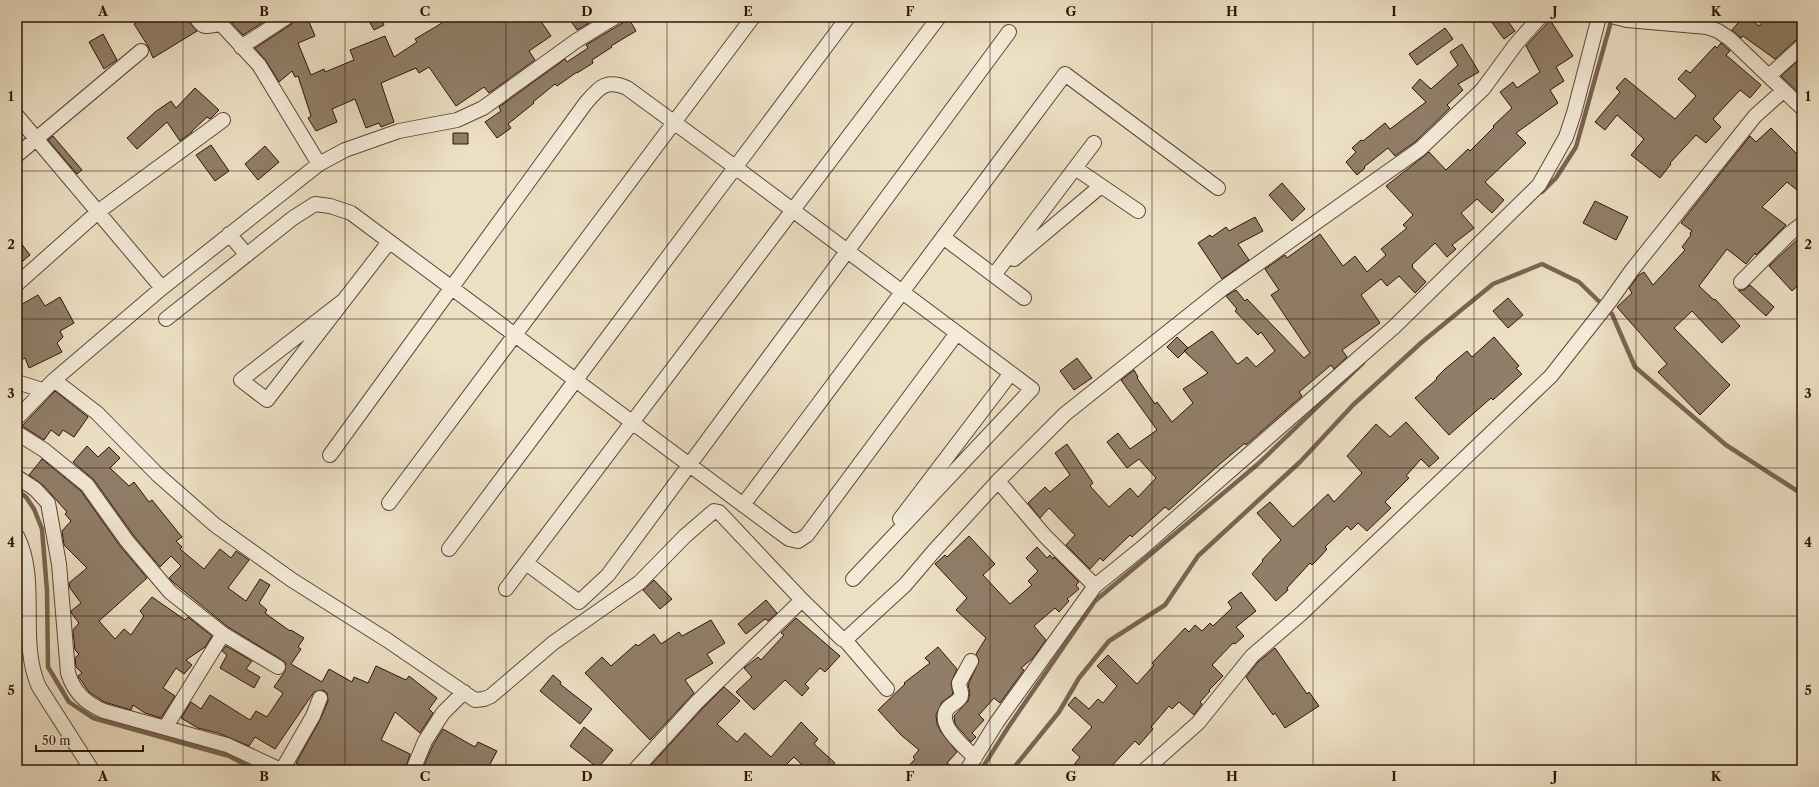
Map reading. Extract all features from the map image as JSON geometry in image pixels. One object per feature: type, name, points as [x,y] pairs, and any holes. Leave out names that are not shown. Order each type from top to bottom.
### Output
[{"type":"street","points":[[196,17],[200,24],[205,26],[220,24],[259,65],[319,164]]},
{"type":"street","points":[[241,46],[287,17]]},
{"type":"street","points":[[17,418],[42,390],[162,288],[319,164],[345,150],[399,131],[457,120],[482,108],[576,41],[615,17]]},
{"type":"street","points":[[389,503],[753,17]]},
{"type":"street","points":[[448,548],[848,17]]},
{"type":"street","points":[[506,589],[939,17]]},
{"type":"street","points":[[845,640],[906,585],[934,551],[998,482],[1065,414],[1222,289],[1420,150],[1483,88],[1516,44],[1540,17]]},
{"type":"street","points":[[967,770],[997,722],[1095,586],[1154,537],[1394,327],[1539,185],[1566,137],[1574,113],[1599,17]]},
{"type":"street","points":[[1621,19],[1650,19],[1707,27],[1718,31],[1730,40],[1802,108]]},
{"type":"street","points":[[526,563],[579,602],[608,574],[1009,32]]},
{"type":"street","points":[[1769,76],[1802,46]]},
{"type":"street","points":[[17,155],[141,51]]},
{"type":"street","points":[[743,505],[1065,74],[1218,188]]},
{"type":"street","points":[[330,455],[598,89],[611,84],[619,84],[627,88],[736,167],[847,251],[1011,373],[1032,389],[854,579],[1011,373]]},
{"type":"street","points":[[1145,770],[1198,723],[1252,656],[1302,613],[1551,376],[1607,305],[1632,270],[1756,116],[1783,91]]},
{"type":"street","points":[[17,116],[99,211],[162,288]]},
{"type":"street","points":[[17,284],[99,211],[223,120]]},
{"type":"street","points":[[994,275],[1094,143]]},
{"type":"street","points":[[1075,168],[1138,211]]},
{"type":"street","points":[[994,275],[1101,186]]},
{"type":"street","points":[[166,319],[293,218],[315,204],[330,206],[351,213],[789,539],[798,541],[807,535],[957,333]]},
{"type":"street","points":[[1741,282],[1789,234],[1802,224]]},
{"type":"street","points":[[229,234],[247,255]]},
{"type":"street","points":[[943,236],[1024,298]]},
{"type":"street","points":[[343,301],[241,380],[267,400],[389,242]]},
{"type":"street","points":[[54,380],[97,412],[158,476],[215,525],[292,580],[387,640],[475,700],[484,700],[492,696],[552,643],[640,582],[684,536],[714,511],[719,512],[802,600],[842,639],[845,640],[887,689]]},
{"type":"street","points":[[17,382],[42,390]]},
{"type":"street","points":[[17,432],[44,450],[87,485],[127,541],[170,592],[223,634],[278,667]]},
{"type":"street","points":[[17,478],[35,489],[48,503],[59,564],[64,643],[68,674],[72,685],[80,696],[92,706],[227,746],[281,770],[313,716],[320,698]]},
{"type":"street","points":[[998,482],[1045,536],[1095,586]]},
{"type":"street","points":[[17,536],[27,572],[30,657],[33,674],[39,687],[92,770]]},
{"type":"street","points":[[635,770],[696,702],[802,600]]},
{"type":"street","points":[[165,728],[223,634]]},
{"type":"street","points":[[971,660],[959,683],[962,694],[944,715],[944,721],[946,727],[974,758]]},
{"type":"street","points":[[414,770],[425,741],[432,730],[443,713],[464,692]]},
{"type":"building","points":[[145,17],[188,17],[189,22],[197,31],[153,58],[148,46],[134,24]]},
{"type":"building","points":[[226,17],[271,17],[243,35]]},
{"type":"building","points":[[295,17],[307,17],[315,36],[298,43],[311,75],[324,69],[325,72],[354,60],[350,50],[385,36],[394,57],[417,42],[415,39],[442,23],[438,17],[538,17],[551,36],[529,51],[535,60],[489,93],[484,87],[456,106],[429,67],[419,73],[416,68],[381,83],[394,122],[381,127],[379,123],[366,128],[355,99],[332,109],[337,122],[316,131],[308,118],[311,116],[298,76],[295,77],[292,71],[279,82],[266,61],[255,48],[292,24]]},
{"type":"building","points":[[367,17],[380,17],[384,25],[374,30]]},
{"type":"building","points":[[568,17],[585,17],[589,23],[577,30]]},
{"type":"building","points":[[1488,17],[1505,17],[1515,31],[1504,39]]},
{"type":"building","points":[[1743,17],[1748,17],[1759,26],[1767,17],[1802,17],[1802,38],[1796,40],[1775,59],[1743,36],[1741,38],[1732,30]]},
{"type":"building","points":[[629,19],[636,31],[611,46],[612,47],[592,60],[593,63],[557,86],[555,84],[508,124],[511,128],[497,138],[485,122],[501,111],[499,107],[565,59],[567,62],[588,48],[586,45]]},
{"type":"building","points":[[1550,20],[1573,56],[1556,67],[1564,81],[1550,90],[1558,103],[1516,133],[1526,143],[1485,182],[1504,200],[1492,213],[1477,199],[1461,213],[1474,228],[1452,245],[1456,249],[1447,257],[1435,243],[1412,265],[1412,267],[1426,282],[1415,293],[1399,276],[1387,286],[1381,279],[1361,295],[1380,323],[1342,350],[1347,357],[1334,369],[1331,365],[1299,392],[1302,396],[1246,445],[1245,443],[1221,463],[1169,510],[1165,507],[1132,537],[1130,535],[1103,561],[1100,558],[1090,569],[1066,545],[1075,535],[1049,508],[1040,518],[1028,503],[1045,487],[1050,492],[1070,475],[1055,453],[1067,444],[1093,483],[1090,486],[1109,507],[1130,488],[1138,497],[1156,478],[1139,459],[1127,468],[1107,442],[1118,433],[1130,449],[1157,430],[1121,380],[1134,370],[1138,377],[1137,378],[1155,404],[1157,402],[1172,422],[1193,403],[1183,389],[1208,373],[1184,351],[1212,331],[1236,363],[1238,364],[1247,357],[1256,367],[1275,351],[1261,332],[1258,335],[1235,311],[1237,309],[1226,296],[1236,290],[1245,301],[1247,299],[1304,358],[1310,353],[1271,295],[1279,290],[1265,269],[1285,255],[1287,258],[1320,234],[1343,266],[1355,256],[1367,272],[1386,255],[1381,249],[1407,228],[1403,225],[1413,215],[1386,186],[1429,152],[1446,170],[1468,149],[1470,151],[1494,127],[1493,126],[1512,108],[1500,92],[1513,82],[1517,88],[1540,72],[1526,46]]},
{"type":"building","points":[[1445,28],[1453,39],[1417,65],[1409,54]]},
{"type":"building","points":[[103,34],[117,60],[104,69],[89,42]]},
{"type":"building","points":[[1721,43],[1730,51],[1726,55],[1761,85],[1750,98],[1740,90],[1713,119],[1721,127],[1706,143],[1696,135],[1670,163],[1671,164],[1660,178],[1631,155],[1644,139],[1617,115],[1605,130],[1595,122],[1620,92],[1616,88],[1625,78],[1675,119],[1696,96],[1678,79],[1686,70],[1690,73],[1715,46],[1717,48]]},
{"type":"building","points":[[1462,44],[1479,72],[1458,84],[1463,90],[1447,105],[1450,108],[1415,142],[1395,156],[1388,148],[1364,167],[1365,168],[1357,175],[1346,162],[1356,152],[1352,148],[1385,123],[1390,129],[1426,102],[1412,88],[1420,79],[1431,89],[1458,65],[1450,52]]},
{"type":"building","points":[[1802,57],[1802,96],[1781,76]]},
{"type":"building","points":[[195,88],[219,110],[210,119],[207,117],[192,132],[180,141],[167,122],[137,149],[127,138],[155,112],[171,101],[176,108]]},
{"type":"building","points":[[1771,128],[1797,154],[1802,149],[1802,194],[1787,182],[1762,207],[1786,225],[1756,255],[1755,253],[1746,264],[1727,249],[1699,286],[1714,300],[1715,299],[1740,326],[1722,343],[1692,311],[1674,328],[1730,385],[1700,415],[1658,372],[1667,364],[1617,307],[1632,293],[1629,288],[1639,275],[1644,272],[1653,285],[1685,250],[1682,247],[1691,235],[1690,233],[1692,231],[1681,223],[1750,136],[1756,142]]},
{"type":"building","points":[[453,133],[468,133],[468,144],[453,144]]},
{"type":"building","points":[[53,136],[82,170],[77,174],[48,140]]},
{"type":"building","points":[[211,145],[229,171],[215,181],[196,155]]},
{"type":"building","points":[[265,146],[279,162],[258,180],[245,164]]},
{"type":"building","points":[[1282,183],[1305,209],[1292,221],[1269,195]]},
{"type":"building","points":[[1595,201],[1628,217],[1616,240],[1583,223]]},
{"type":"building","points":[[1255,217],[1263,231],[1238,244],[1249,260],[1222,279],[1198,243],[1210,235],[1212,237],[1226,227],[1229,231]]},
{"type":"building","points":[[1802,235],[1802,282],[1792,291],[1769,266]]},
{"type":"building","points":[[17,238],[30,255],[17,266]]},
{"type":"building","points":[[1750,285],[1774,307],[1766,316],[1738,290],[1744,290]]},
{"type":"building","points":[[38,295],[45,306],[60,297],[74,323],[60,331],[63,337],[57,343],[62,352],[29,368],[25,358],[17,362],[17,307]]},
{"type":"building","points":[[1508,298],[1523,315],[1508,328],[1493,311]]},
{"type":"building","points":[[1177,337],[1188,348],[1178,358],[1167,347]]},
{"type":"building","points":[[1494,337],[1519,366],[1516,368],[1522,374],[1493,400],[1491,398],[1449,435],[1415,398],[1437,379],[1436,378],[1445,369],[1467,351],[1472,357]]},
{"type":"building","points":[[1077,358],[1092,378],[1074,390],[1060,371]]},
{"type":"building","points":[[55,391],[88,417],[74,437],[63,430],[59,436],[51,430],[44,440],[22,426]]},
{"type":"building","points":[[1406,422],[1439,458],[1429,467],[1421,459],[1406,476],[1409,478],[1385,502],[1391,508],[1367,531],[1358,523],[1351,530],[1347,526],[1325,547],[1327,549],[1320,557],[1312,565],[1310,563],[1287,588],[1288,590],[1276,601],[1252,574],[1263,561],[1262,560],[1281,540],[1257,513],[1270,502],[1293,527],[1328,494],[1334,502],[1362,473],[1347,456],[1376,424],[1390,437]]},
{"type":"building","points":[[87,446],[98,457],[109,447],[120,458],[110,468],[129,486],[134,482],[149,502],[152,500],[182,537],[176,541],[182,547],[180,549],[204,569],[220,549],[231,558],[236,551],[249,560],[228,588],[246,601],[260,579],[270,585],[259,603],[267,610],[265,613],[290,631],[291,630],[304,638],[298,647],[301,649],[291,664],[322,682],[329,669],[352,682],[354,677],[368,683],[376,666],[406,680],[409,676],[437,698],[429,709],[433,713],[420,733],[395,712],[381,740],[410,754],[405,770],[310,770],[296,763],[320,720],[328,701],[327,693],[323,690],[314,692],[275,749],[255,737],[249,746],[218,733],[198,728],[181,718],[191,702],[201,709],[210,695],[250,720],[256,711],[267,717],[283,693],[274,687],[285,671],[286,663],[228,627],[169,578],[181,566],[171,556],[160,567],[134,536],[94,480],[73,462]]},
{"type":"building","points":[[42,459],[81,491],[120,546],[147,578],[99,621],[115,639],[124,629],[131,635],[144,616],[140,611],[152,597],[185,620],[188,617],[212,636],[205,647],[186,660],[192,665],[184,674],[176,668],[163,688],[175,696],[161,718],[145,713],[133,705],[131,710],[104,702],[89,692],[78,676],[82,673],[76,667],[75,658],[79,654],[75,650],[73,630],[79,623],[71,611],[81,603],[70,588],[69,583],[87,568],[64,545],[62,531],[71,521],[65,514],[67,512],[44,486],[29,475]]},
{"type":"building","points":[[969,536],[995,564],[983,575],[1010,604],[1032,585],[1028,581],[1038,571],[1026,558],[1037,547],[1047,558],[1050,555],[1053,559],[1054,557],[1079,582],[1076,585],[1079,589],[1067,599],[1069,601],[1059,612],[1055,608],[1034,626],[1046,640],[1033,658],[1021,668],[1024,670],[1000,703],[994,698],[979,715],[984,720],[972,733],[976,737],[971,742],[955,724],[954,716],[968,701],[970,693],[968,685],[979,661],[976,654],[986,638],[956,610],[967,598],[935,564],[945,555],[947,557]]},
{"type":"building","points":[[654,580],[672,599],[660,609],[643,590]]},
{"type":"building","points":[[1241,592],[1256,611],[1236,627],[1244,636],[1235,644],[1233,643],[1212,665],[1223,676],[1209,690],[1210,691],[1200,702],[1202,704],[1194,715],[1179,702],[1172,709],[1169,706],[1151,727],[1153,729],[1139,745],[1135,741],[1108,770],[1070,770],[1080,757],[1072,750],[1092,727],[1068,705],[1075,697],[1089,709],[1098,699],[1103,703],[1117,686],[1097,666],[1108,655],[1137,684],[1154,665],[1152,663],[1185,628],[1189,632],[1195,625],[1202,631],[1210,623],[1213,626],[1232,608],[1228,602]]},
{"type":"building","points":[[766,600],[777,613],[768,621],[765,619],[746,634],[738,624]]},
{"type":"building","points":[[796,618],[840,656],[825,672],[820,668],[805,684],[809,688],[802,696],[785,680],[754,710],[736,692],[752,677],[744,668],[758,657],[761,660],[784,635],[781,633]]},
{"type":"building","points":[[711,620],[725,643],[707,654],[713,663],[685,680],[694,693],[650,740],[585,673],[602,657],[611,666],[636,644],[638,646],[654,634],[661,644],[679,632],[682,636]]},
{"type":"building","points":[[226,646],[252,661],[246,669],[260,677],[254,688],[220,668],[227,655],[222,651]]},
{"type":"building","points":[[938,647],[957,669],[951,683],[953,694],[942,702],[936,715],[937,724],[941,732],[957,752],[947,763],[957,770],[905,770],[915,759],[913,757],[919,750],[901,735],[878,710],[905,684],[904,683],[930,663],[925,658]]},
{"type":"building","points":[[1275,648],[1307,694],[1309,692],[1319,706],[1285,728],[1275,713],[1273,715],[1246,677],[1258,662]]},
{"type":"building","points":[[553,675],[561,682],[560,684],[592,709],[580,724],[540,691]]},
{"type":"building","points":[[724,687],[740,701],[717,724],[737,742],[745,733],[771,757],[801,722],[818,739],[814,744],[835,763],[828,770],[807,770],[794,757],[781,770],[656,770],[651,765]]},
{"type":"building","points":[[584,727],[613,750],[598,768],[570,746]]},
{"type":"building","points":[[443,729],[475,747],[478,742],[497,751],[487,770],[422,770],[433,745]]},
{"type":"waterway","points":[[1542,192],[1556,178],[1576,147],[1612,18]]},
{"type":"waterway","points":[[1012,770],[1059,712],[1079,678],[1109,641],[1165,605],[1198,556],[1300,462],[1353,405],[1422,342],[1493,284],[1542,264],[1579,282],[1612,314],[1635,367],[1726,445],[1802,494]]},
{"type":"waterway","points":[[981,770],[1009,726],[1095,601],[1258,464],[1363,363]]},
{"type":"waterway","points":[[17,490],[26,497],[34,509],[42,529],[47,591],[48,667],[69,702],[93,718],[229,756],[255,770]]}]
